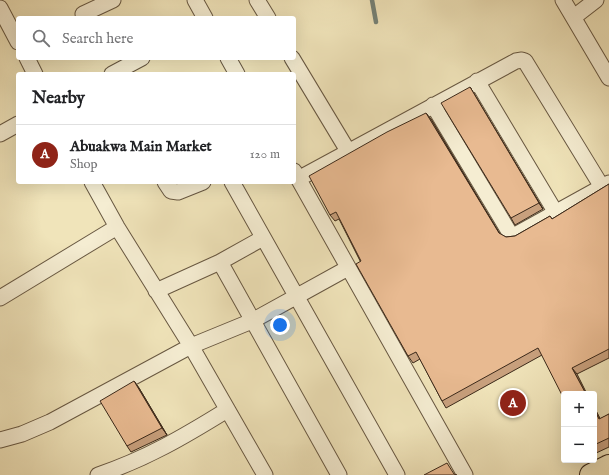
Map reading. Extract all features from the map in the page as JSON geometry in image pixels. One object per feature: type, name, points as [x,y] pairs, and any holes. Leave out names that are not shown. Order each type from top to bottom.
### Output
[{"type":"main road","points":[[591,475],[609,466]]},
{"type":"street","points":[[83,14],[113,0]]},
{"type":"street","points":[[195,0],[204,16]]},
{"type":"street","points":[[257,0],[267,16]]},
{"type":"street","points":[[563,0],[609,78]]},
{"type":"street","points":[[574,17],[596,0]]},
{"type":"street","points":[[0,8],[16,38]]},
{"type":"street","points":[[28,60],[34,72]]},
{"type":"street","points":[[116,72],[138,60]]},
{"type":"street","points":[[229,60],[236,72]]},
{"type":"street","points":[[293,60],[348,152]]},
{"type":"street","points":[[433,105],[511,235],[515,235],[606,185],[525,61],[518,60],[477,81],[433,105],[348,152],[296,175],[465,475]]},
{"type":"street","points":[[477,81],[556,213]]},
{"type":"street","points":[[0,134],[16,125]]},
{"type":"street","points":[[93,184],[117,227],[191,346],[264,475]]},
{"type":"street","points":[[166,184],[171,191],[178,192],[198,184]]},
{"type":"street","points":[[233,184],[397,475]]},
{"type":"street","points":[[0,298],[117,227]]},
{"type":"street","points":[[156,291],[220,262],[263,238]]},
{"type":"street","points":[[220,262],[339,475]]},
{"type":"street","points":[[0,440],[22,434],[50,422],[191,346],[252,321],[348,268]]},
{"type":"street","points":[[98,475],[120,468],[174,443],[227,410]]},
{"type":"building","points":[[470,87],[539,203],[511,218],[441,103]]},
{"type":"building","points":[[426,113],[499,233],[506,237],[515,236],[550,216],[552,219],[609,184],[609,349],[572,368],[584,391],[561,391],[561,393],[538,348],[442,401],[416,352],[408,356],[356,264],[361,261],[336,212],[330,215],[309,176],[387,132]]},
{"type":"building","points":[[134,381],[162,428],[127,446],[100,401]]},
{"type":"building","points":[[609,414],[609,438],[597,444],[597,415],[599,419]]},
{"type":"building","points":[[447,463],[454,474],[457,475],[424,475]]},
{"type":"waterway","points":[[372,0],[376,22]]},
{"type":"place","name":"Abuakwa Main Market","points":[[513,403]]}]
